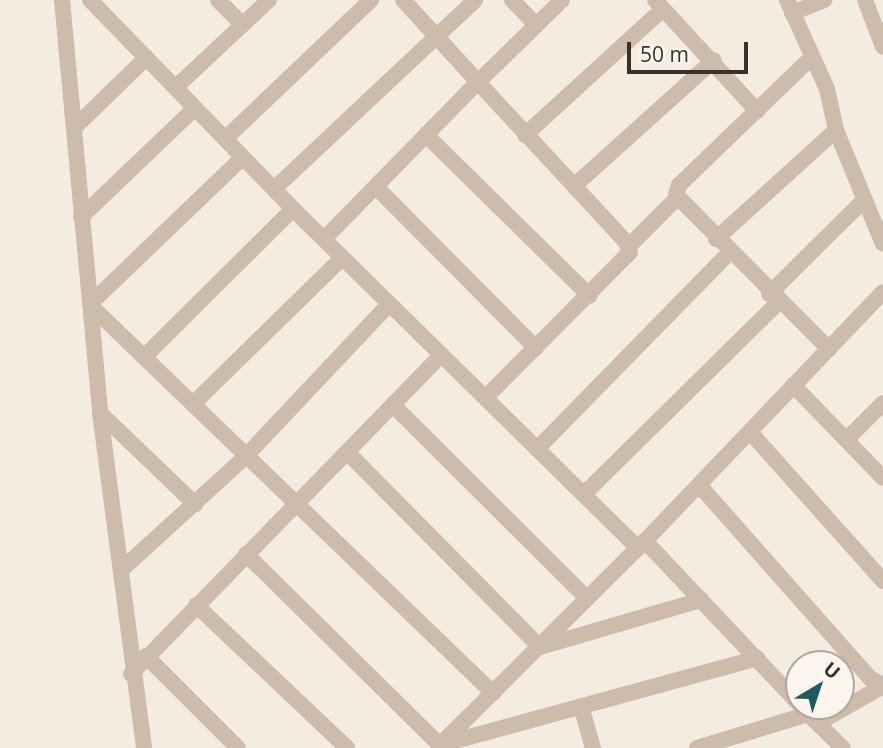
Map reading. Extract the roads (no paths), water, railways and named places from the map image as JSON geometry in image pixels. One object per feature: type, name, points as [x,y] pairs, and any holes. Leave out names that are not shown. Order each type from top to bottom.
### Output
[{"type":"street","points":[[62,0],[76,126],[81,217],[92,305],[100,413],[121,570],[131,674],[143,748]]},
{"type":"street","points":[[90,0],[342,258],[537,449],[701,600],[785,689]]},
{"type":"street","points":[[218,0],[243,25]]},
{"type":"street","points":[[176,87],[269,0]]},
{"type":"street","points":[[225,139],[371,0]]},
{"type":"street","points":[[402,0],[629,246]]},
{"type":"street","points":[[274,189],[438,38],[475,0]]},
{"type":"street","points":[[512,0],[536,25]]},
{"type":"street","points":[[325,239],[562,0]]},
{"type":"street","points":[[824,0],[790,7],[810,59],[827,89],[836,130],[863,201],[883,244]]},
{"type":"street","points":[[865,0],[883,47]]},
{"type":"street","points":[[525,135],[659,4],[714,60],[757,111]]},
{"type":"street","points":[[76,126],[146,58]]},
{"type":"street","points":[[486,397],[628,256],[629,246],[677,198],[679,185],[810,59]]},
{"type":"street","points":[[574,186],[714,60]]},
{"type":"street","points":[[81,217],[194,109]]},
{"type":"street","points":[[716,239],[836,130]]},
{"type":"street","points":[[427,136],[590,296]]},
{"type":"street","points":[[92,305],[243,158]]},
{"type":"street","points":[[376,187],[536,348]]},
{"type":"street","points":[[677,198],[774,298],[829,349]]},
{"type":"street","points":[[585,494],[774,298],[863,201]]},
{"type":"street","points":[[144,357],[293,209]]},
{"type":"street","points":[[537,449],[729,253]]},
{"type":"street","points":[[193,404],[342,258]]},
{"type":"street","points":[[439,746],[700,486],[793,384],[883,292]]},
{"type":"street","points":[[121,570],[245,457],[389,304]]},
{"type":"street","points":[[92,305],[245,457],[493,693]]},
{"type":"street","points":[[131,674],[441,355]]},
{"type":"street","points":[[793,384],[883,478]]},
{"type":"street","points":[[848,439],[883,403]]},
{"type":"street","points":[[393,405],[587,598]]},
{"type":"street","points":[[100,413],[195,504]]},
{"type":"street","points":[[750,432],[883,581]]},
{"type":"street","points":[[348,453],[540,647]]},
{"type":"street","points":[[700,486],[872,679],[883,686]]},
{"type":"street","points":[[246,554],[439,746]]},
{"type":"street","points":[[540,647],[701,600]]},
{"type":"street","points":[[196,605],[347,748]]},
{"type":"street","points":[[146,656],[238,748]]},
{"type":"street","points":[[439,746],[757,658]]},
{"type":"street","points":[[855,695],[883,686]]},
{"type":"street","points":[[581,706],[593,748]]},
{"type":"street","points":[[697,748],[785,719]]},
{"type":"street","points":[[814,720],[843,748]]}]
